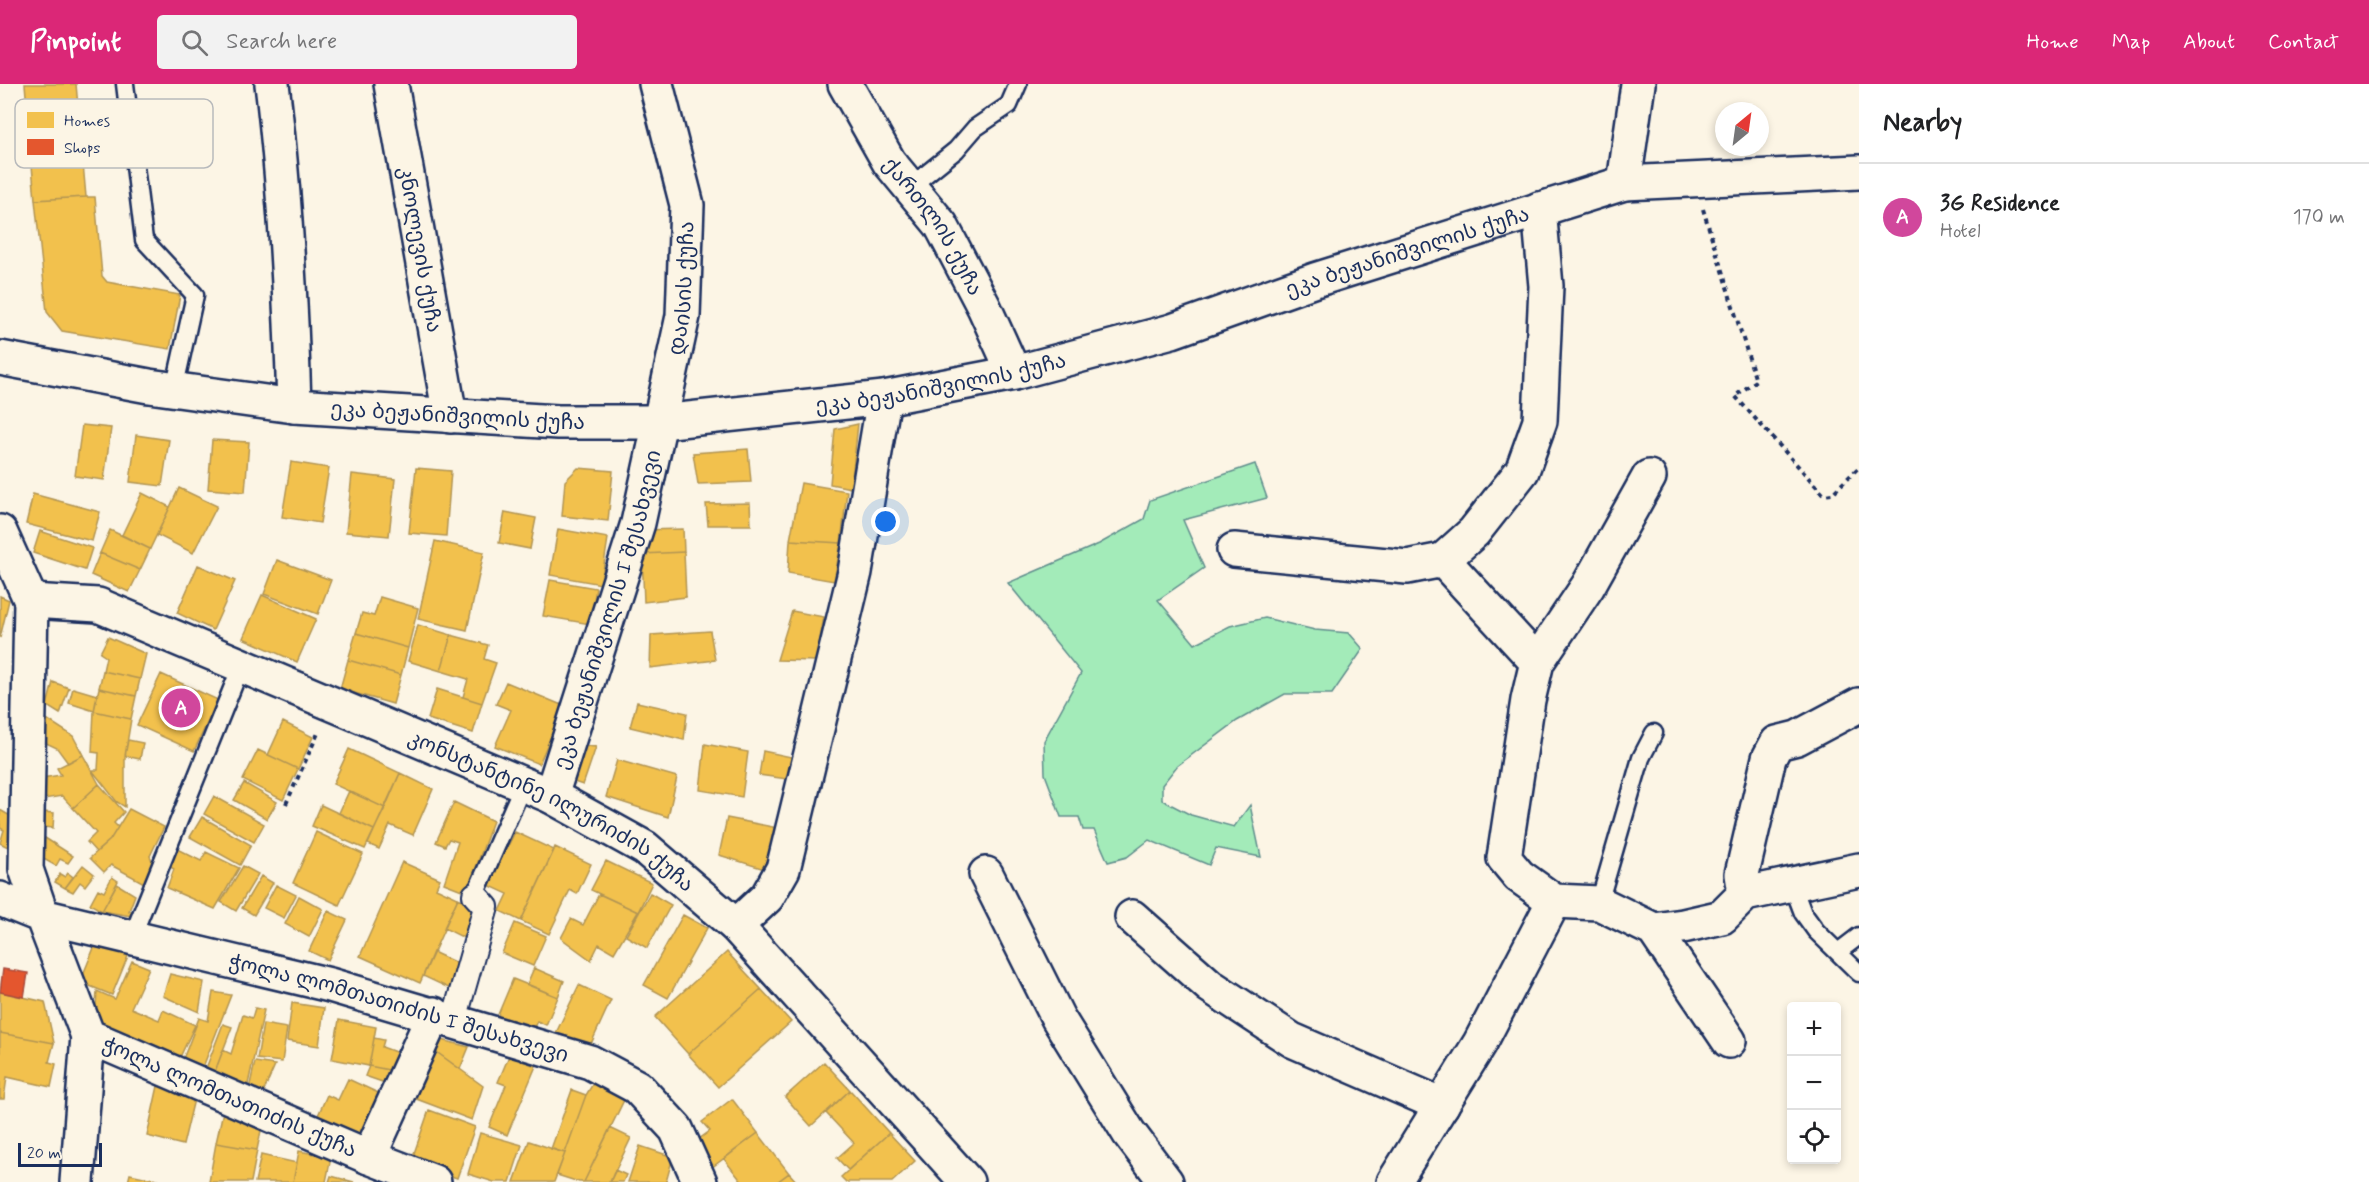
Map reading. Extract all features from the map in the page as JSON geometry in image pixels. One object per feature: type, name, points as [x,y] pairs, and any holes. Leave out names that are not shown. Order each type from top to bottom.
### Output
[{"type":"street","points":[[272,84],[280,147],[291,289],[294,406]]},
{"type":"street","name":"კნოლევის ქუჩა","points":[[391,84],[450,416]]},
{"type":"street","name":"დაისის ქუჩა","points":[[656,84],[687,205],[683,316],[661,422]]},
{"type":"street","name":"ქართლის ქუჩა","points":[[845,84],[889,162],[941,225],[984,307],[1014,373]]},
{"type":"street","points":[[1624,183],[1638,84]]},
{"type":"street","name":"ეკა ბეჟანიშვილის ქუჩა","points":[[0,358],[174,390],[294,406],[558,422],[661,422],[884,398],[1014,373],[1172,331],[1315,280],[1624,183],[1859,172]]},
{"type":"street","points":[[1234,550],[1407,567],[1443,560],[1474,532],[1522,471],[1540,421],[1546,286],[1539,209]]},
{"type":"street","points":[[736,926],[767,897],[783,869],[855,572],[884,398]]},
{"type":"street","name":"ეკა ბეჟანიშვილის I შესახვევი","points":[[537,790],[638,523],[661,422]]},
{"type":"street","points":[[1649,477],[1588,586],[1537,662],[1528,700],[1504,858],[1519,876],[1554,901],[1599,903],[1654,930],[1729,1041]]},
{"type":"street","points":[[0,532],[31,601],[26,868],[42,916]]},
{"type":"street","points":[[1443,560],[1537,662]]},
{"type":"street","name":"კონსტანტინე ილურიძის ქუჩა","points":[[31,601],[98,605],[537,790],[645,848],[736,926],[967,1182]]},
{"type":"street","points":[[1745,894],[1742,874],[1768,758],[1777,743],[1797,738],[1859,705]]},
{"type":"street","points":[[1654,930],[1722,917],[1745,894],[1859,870]]},
{"type":"street","points":[[986,874],[1058,1018],[1129,1133],[1166,1182]]},
{"type":"street","points":[[369,1157],[444,1017],[486,907],[476,895]]},
{"type":"street","points":[[0,898],[42,916]]},
{"type":"street","points":[[1395,1182],[1480,1043],[1554,901]]},
{"type":"street","name":"ჭოლა ლომთათიძის I შესახვევი","points":[[42,916],[330,985],[590,1062],[637,1087],[676,1129],[700,1182]]},
{"type":"street","name":"ჭოლა ლომთათიძის ქუჩა","points":[[42,916],[88,1035],[369,1157],[434,1182]]},
{"type":"street","points":[[1132,917],[1210,986],[1292,1040],[1442,1105]]},
{"type":"street","points":[[77,1182],[88,1035]]},
{"type":"lane","points":[[126,84],[128,99]]},
{"type":"lane","points":[[910,187],[956,150],[975,128],[1009,105],[1018,84]]},
{"type":"lane","points":[[136,168],[144,240],[195,295],[174,390]]},
{"type":"lane","points":[[132,937],[242,664]]},
{"type":"lane","points":[[1599,903],[1641,758],[1654,733]]},
{"type":"lane","points":[[476,895],[537,790]]},
{"type":"lane","points":[[1792,884],[1803,913],[1816,931],[1859,973]]},
{"type":"lane","points":[[1838,952],[1859,936]]},
{"type":"path","points":[[1694,180],[1756,381],[1735,396],[1824,495],[1832,494],[1859,467]]},
{"type":"path","points":[[286,804],[332,703]]},
{"type":"green space","points":[[1255,464],[1267,498],[1183,520],[1204,568],[1158,600],[1195,644],[1230,626],[1265,618],[1315,630],[1349,633],[1363,649],[1332,694],[1285,694],[1237,721],[1177,766],[1162,785],[1162,800],[1191,815],[1234,827],[1250,805],[1261,857],[1216,848],[1209,865],[1149,840],[1127,857],[1108,862],[1094,830],[1083,830],[1079,817],[1061,817],[1045,774],[1044,741],[1081,673],[1008,583],[1099,544],[1144,519],[1150,500]]},
{"type":"building: Homes","points":[[25,84],[76,84],[77,99],[26,99]]},
{"type":"building: Homes","points":[[32,168],[83,168],[86,197],[35,200]]},
{"type":"building: Homes","points":[[95,197],[102,276],[107,282],[180,295],[170,349],[62,331],[47,312],[35,200]]},
{"type":"building: Homes","points":[[858,424],[851,488],[830,484],[835,429]]},
{"type":"building: Homes","points":[[82,425],[111,428],[104,480],[75,476]]},
{"type":"building: Homes","points":[[136,435],[169,440],[162,486],[130,482]]},
{"type":"building: Homes","points":[[212,440],[249,442],[245,492],[208,489]]},
{"type":"building: Homes","points":[[748,449],[751,482],[698,484],[693,453]]},
{"type":"building: Homes","points":[[291,462],[329,468],[320,523],[282,517]]},
{"type":"building: Homes","points":[[416,468],[451,471],[446,536],[409,533]]},
{"type":"building: Homes","points":[[578,468],[613,471],[608,521],[562,516],[565,481]]},
{"type":"building: Homes","points":[[352,474],[395,479],[389,536],[346,532]]},
{"type":"building: Homes","points":[[801,483],[847,491],[841,543],[790,540]]},
{"type":"building: Homes","points":[[179,488],[217,506],[193,553],[157,535]]},
{"type":"building: Homes","points":[[142,493],[170,507],[150,549],[122,535]]},
{"type":"building: Homes","points":[[33,494],[100,512],[92,541],[26,524]]},
{"type":"building: Homes","points":[[750,503],[751,525],[708,525],[706,504]]},
{"type":"building: Homes","points":[[505,512],[536,518],[530,549],[499,543]]},
{"type":"building: Homes","points":[[558,529],[608,538],[601,584],[550,575]]},
{"type":"building: Homes","points":[[683,529],[684,552],[642,554],[641,530]]},
{"type":"building: Homes","points":[[110,530],[150,549],[140,570],[100,553]]},
{"type":"building: Homes","points":[[40,531],[92,548],[85,570],[33,553]]},
{"type":"building: Homes","points":[[790,540],[841,543],[834,581],[788,573]]},
{"type":"building: Homes","points":[[435,541],[484,552],[467,630],[418,619]]},
{"type":"building: Homes","points":[[684,552],[686,597],[644,602],[642,554]]},
{"type":"building: Homes","points":[[100,553],[140,570],[129,592],[91,575]]},
{"type":"building: Homes","points":[[277,560],[331,580],[318,614],[264,594]]},
{"type":"building: Homes","points":[[198,565],[235,581],[213,630],[177,613]]},
{"type":"building: Homes","points":[[550,580],[596,588],[590,624],[543,616]]},
{"type":"building: Homes","points":[[262,595],[316,619],[297,662],[243,638]]},
{"type":"building: Homes","points":[[0,596],[9,600],[0,638]]},
{"type":"building: Homes","points":[[380,597],[418,608],[408,648],[356,633],[362,613],[374,616]]},
{"type":"building: Homes","points":[[792,611],[824,617],[816,661],[777,660]]},
{"type":"building: Homes","points":[[418,625],[451,635],[441,671],[408,661]]},
{"type":"building: Homes","points":[[710,631],[715,660],[650,668],[651,635]]},
{"type":"building: Homes","points":[[356,633],[408,648],[401,675],[348,660]]},
{"type":"building: Homes","points":[[451,635],[488,645],[484,659],[496,663],[482,703],[463,697],[468,679],[441,671]]},
{"type":"building: Homes","points":[[108,637],[146,654],[140,679],[103,671],[106,657],[100,653]]},
{"type":"building: Homes","points":[[348,660],[401,675],[393,704],[340,689]]},
{"type":"building: Homes","points":[[103,671],[140,679],[136,696],[99,688]]},
{"type":"building: Homes","points":[[161,674],[218,700],[194,751],[137,725]]},
{"type":"building: Homes","points":[[53,682],[69,688],[60,714],[47,706]]},
{"type":"building: Homes","points":[[506,682],[564,706],[539,764],[495,746],[511,710],[496,704]]},
{"type":"building: Homes","points":[[73,688],[97,695],[94,711],[69,703]]},
{"type":"building: Homes","points":[[99,688],[136,696],[131,719],[94,711]]},
{"type":"building: Homes","points":[[437,689],[482,703],[473,733],[428,719]]},
{"type":"building: Homes","points":[[637,702],[687,713],[684,740],[630,727]]},
{"type":"building: Homes","points":[[94,711],[131,719],[125,756],[125,807],[117,802],[92,770],[98,770],[99,753],[92,752]]},
{"type":"building: Homes","points":[[45,718],[73,736],[83,755],[68,763],[57,748],[40,740]]},
{"type":"building: Homes","points":[[283,722],[313,737],[298,769],[268,755]]},
{"type":"building: Homes","points":[[128,740],[143,743],[140,759],[125,756]]},
{"type":"building: Homes","points":[[705,744],[748,752],[742,797],[700,790]]},
{"type":"building: Homes","points":[[575,745],[596,747],[583,785],[565,779]]},
{"type":"building: Homes","points":[[349,749],[400,773],[385,808],[333,784]]},
{"type":"building: Homes","points":[[258,750],[298,769],[283,800],[243,780]]},
{"type":"building: Homes","points":[[763,751],[796,758],[794,780],[759,775]]},
{"type":"building: Homes","points":[[83,755],[99,784],[73,808],[62,796],[44,799],[42,778],[61,775],[57,768]]},
{"type":"building: Homes","points":[[617,760],[677,777],[668,817],[606,797]]},
{"type":"building: Homes","points":[[400,773],[433,789],[413,835],[390,825],[379,849],[368,844]]},
{"type":"building: Homes","points":[[244,783],[277,802],[267,819],[234,800]]},
{"type":"building: Homes","points":[[99,784],[124,812],[114,823],[118,827],[110,840],[96,852],[87,842],[96,833],[73,808]]},
{"type":"building: Homes","points":[[349,791],[385,808],[374,830],[339,813]]},
{"type":"building: Homes","points":[[214,796],[264,824],[254,842],[204,814]]},
{"type":"building: Homes","points":[[454,802],[493,821],[467,892],[444,883],[458,842],[449,839],[445,846],[436,842]]},
{"type":"building: Homes","points":[[321,805],[374,830],[365,849],[312,826]]},
{"type":"building: Homes","points":[[129,809],[164,827],[150,856],[153,863],[144,883],[111,865],[104,872],[90,858],[110,840]]},
{"type":"building: Homes","points":[[0,810],[12,817],[13,836],[8,847],[0,843],[4,830],[0,828]]},
{"type":"building: Homes","points":[[43,812],[54,813],[53,828],[43,827]]},
{"type":"building: Homes","points":[[202,817],[251,845],[240,865],[190,837]]},
{"type":"building: Homes","points":[[727,818],[778,828],[771,871],[719,855]]},
{"type":"building: Homes","points":[[316,832],[363,854],[339,905],[293,883]]},
{"type":"building: Homes","points":[[515,832],[554,850],[521,921],[500,911],[508,894],[488,885]]},
{"type":"building: Homes","points":[[42,836],[73,856],[68,863],[60,859],[56,866],[42,858]]},
{"type":"building: Homes","points":[[555,847],[591,864],[577,894],[570,890],[549,934],[521,921]]},
{"type":"building: Homes","points":[[175,848],[201,861],[206,852],[239,868],[215,909],[167,888],[174,869],[167,865]]},
{"type":"building: Homes","points":[[606,861],[652,883],[638,912],[591,890]]},
{"type":"building: Homes","points":[[402,862],[440,879],[436,888],[458,898],[420,983],[360,956]]},
{"type":"building: Homes","points":[[83,865],[94,874],[85,886],[80,882],[73,892],[65,888]]},
{"type":"building: Homes","points":[[243,866],[258,874],[236,911],[221,902]]},
{"type":"building: Homes","points":[[68,873],[73,877],[65,888],[55,882],[60,874],[65,877]]},
{"type":"building: Homes","points":[[261,876],[273,883],[254,915],[242,908]]},
{"type":"building: Homes","points":[[112,877],[118,881],[102,911],[90,904],[98,889],[104,892]]},
{"type":"building: Homes","points":[[117,884],[135,895],[129,911],[133,911],[131,916],[102,911]]},
{"type":"building: Homes","points":[[276,885],[296,895],[284,918],[264,908]]},
{"type":"building: Homes","points":[[650,893],[671,905],[647,948],[626,936]]},
{"type":"building: Homes","points":[[599,894],[638,912],[614,953],[599,944],[591,960],[561,938],[571,919],[583,925]]},
{"type":"building: Homes","points":[[299,896],[323,909],[309,937],[285,924]]},
{"type":"building: Homes","points":[[458,898],[480,909],[472,942],[444,928]]},
{"type":"building: Homes","points":[[328,911],[347,920],[328,960],[309,951]]},
{"type":"building: Homes","points":[[683,915],[707,928],[668,998],[644,985]]},
{"type":"building: Homes","points":[[515,923],[546,936],[533,966],[502,953]]},
{"type":"building: Homes","points":[[96,943],[130,951],[112,995],[80,982]]},
{"type":"building: Homes","points":[[433,952],[463,966],[455,991],[423,976]]},
{"type":"building: Homes","points":[[727,952],[761,989],[688,1054],[655,1017]]},
{"type":"building: Homes","points":[[132,961],[149,968],[131,1008],[159,1020],[163,1010],[195,1025],[180,1057],[95,1020],[97,991],[115,999]]},
{"type":"building: Homes","points":[[534,968],[564,981],[558,997],[527,984]]},
{"type":"building: Homes","points":[[170,974],[204,982],[199,1012],[163,996]]},
{"type":"building: Homes","points":[[513,979],[558,997],[546,1025],[537,1021],[532,1032],[497,1017]]},
{"type":"building: Homes","points":[[579,985],[611,1000],[590,1046],[555,1035]]},
{"type":"building: Homes","points":[[761,989],[791,1022],[718,1087],[688,1054]]},
{"type":"building: Homes","points":[[0,992],[45,1002],[54,1043],[0,1033]]},
{"type":"building: Homes","points":[[213,992],[231,995],[203,1067],[183,1059],[199,1018],[208,1021]]},
{"type":"building: Homes","points":[[292,1003],[324,1008],[319,1046],[287,1041]]},
{"type":"building: Homes","points":[[255,1008],[264,1010],[247,1089],[214,1074],[223,1050],[231,1054],[243,1015],[252,1018]]},
{"type":"building: Homes","points":[[339,1020],[376,1027],[369,1066],[332,1059]]},
{"type":"building: Homes","points":[[223,1024],[232,1027],[214,1074],[205,1071]]},
{"type":"building: Homes","points":[[263,1024],[287,1028],[282,1062],[257,1059]]},
{"type":"building: Homes","points":[[0,1033],[54,1043],[49,1062],[56,1064],[51,1087],[7,1077],[4,1099],[0,1099]]},
{"type":"building: Homes","points":[[374,1038],[384,1040],[382,1047],[401,1054],[394,1071],[369,1066]]},
{"type":"building: Homes","points":[[434,1038],[469,1047],[460,1069],[431,1048]]},
{"type":"building: Homes","points":[[431,1048],[483,1086],[472,1120],[411,1097]]},
{"type":"building: Homes","points":[[509,1056],[536,1066],[507,1135],[489,1127],[506,1085],[498,1082]]},
{"type":"building: Homes","points":[[255,1062],[275,1065],[262,1095],[249,1089]]},
{"type":"building: Homes","points":[[824,1062],[850,1090],[811,1126],[785,1097]]},
{"type":"building: Homes","points":[[369,1066],[394,1071],[388,1084],[365,1076]]},
{"type":"building: Homes","points":[[348,1079],[385,1096],[363,1142],[316,1120],[327,1095],[338,1100]]},
{"type":"building: Homes","points":[[594,1082],[625,1098],[584,1182],[579,1182],[557,1175],[586,1095]]},
{"type":"building: Homes","points":[[158,1086],[195,1095],[183,1145],[147,1136]]},
{"type":"building: Homes","points":[[572,1090],[586,1095],[565,1153],[551,1149]]},
{"type":"building: Homes","points":[[850,1090],[889,1133],[848,1170],[837,1158],[854,1143],[826,1113]]},
{"type":"building: Homes","points":[[732,1099],[758,1133],[707,1171],[688,1147],[710,1131],[702,1122]]},
{"type":"building: Homes","points":[[224,1107],[263,1121],[257,1150],[216,1143]]},
{"type":"building: Homes","points":[[429,1110],[475,1127],[457,1178],[411,1162]]},
{"type":"building: Homes","points":[[610,1128],[631,1138],[610,1182],[584,1182]]},
{"type":"building: Homes","points":[[480,1133],[522,1145],[510,1182],[494,1182],[468,1174]]},
{"type":"building: Homes","points":[[758,1133],[789,1173],[777,1182],[742,1182],[724,1159]]},
{"type":"building: Homes","points":[[889,1133],[915,1161],[892,1182],[846,1182],[841,1177]]},
{"type":"building: Homes","points":[[529,1141],[565,1153],[554,1182],[514,1182]]},
{"type":"building: Homes","points":[[216,1143],[257,1150],[251,1182],[209,1182]]},
{"type":"building: Homes","points":[[640,1146],[673,1157],[666,1182],[628,1182]]},
{"type":"building: Homes","points":[[299,1151],[331,1157],[326,1182],[293,1182]]},
{"type":"building: Homes","points":[[261,1155],[297,1163],[293,1182],[255,1182]]},
{"type":"building: Homes","points":[[615,1170],[626,1175],[623,1182],[610,1182]]},
{"type":"building: Homes","points":[[789,1173],[797,1182],[777,1182]]},
{"type":"building: Homes","points":[[130,1174],[167,1182],[128,1182]]},
{"type":"building: Homes","points":[[331,1176],[354,1182],[329,1182]]},
{"type":"building: Shops","points":[[3,969],[28,973],[24,997],[0,992]]},
{"type":"place","name":"3G Residence","points":[[181,708]]}]
